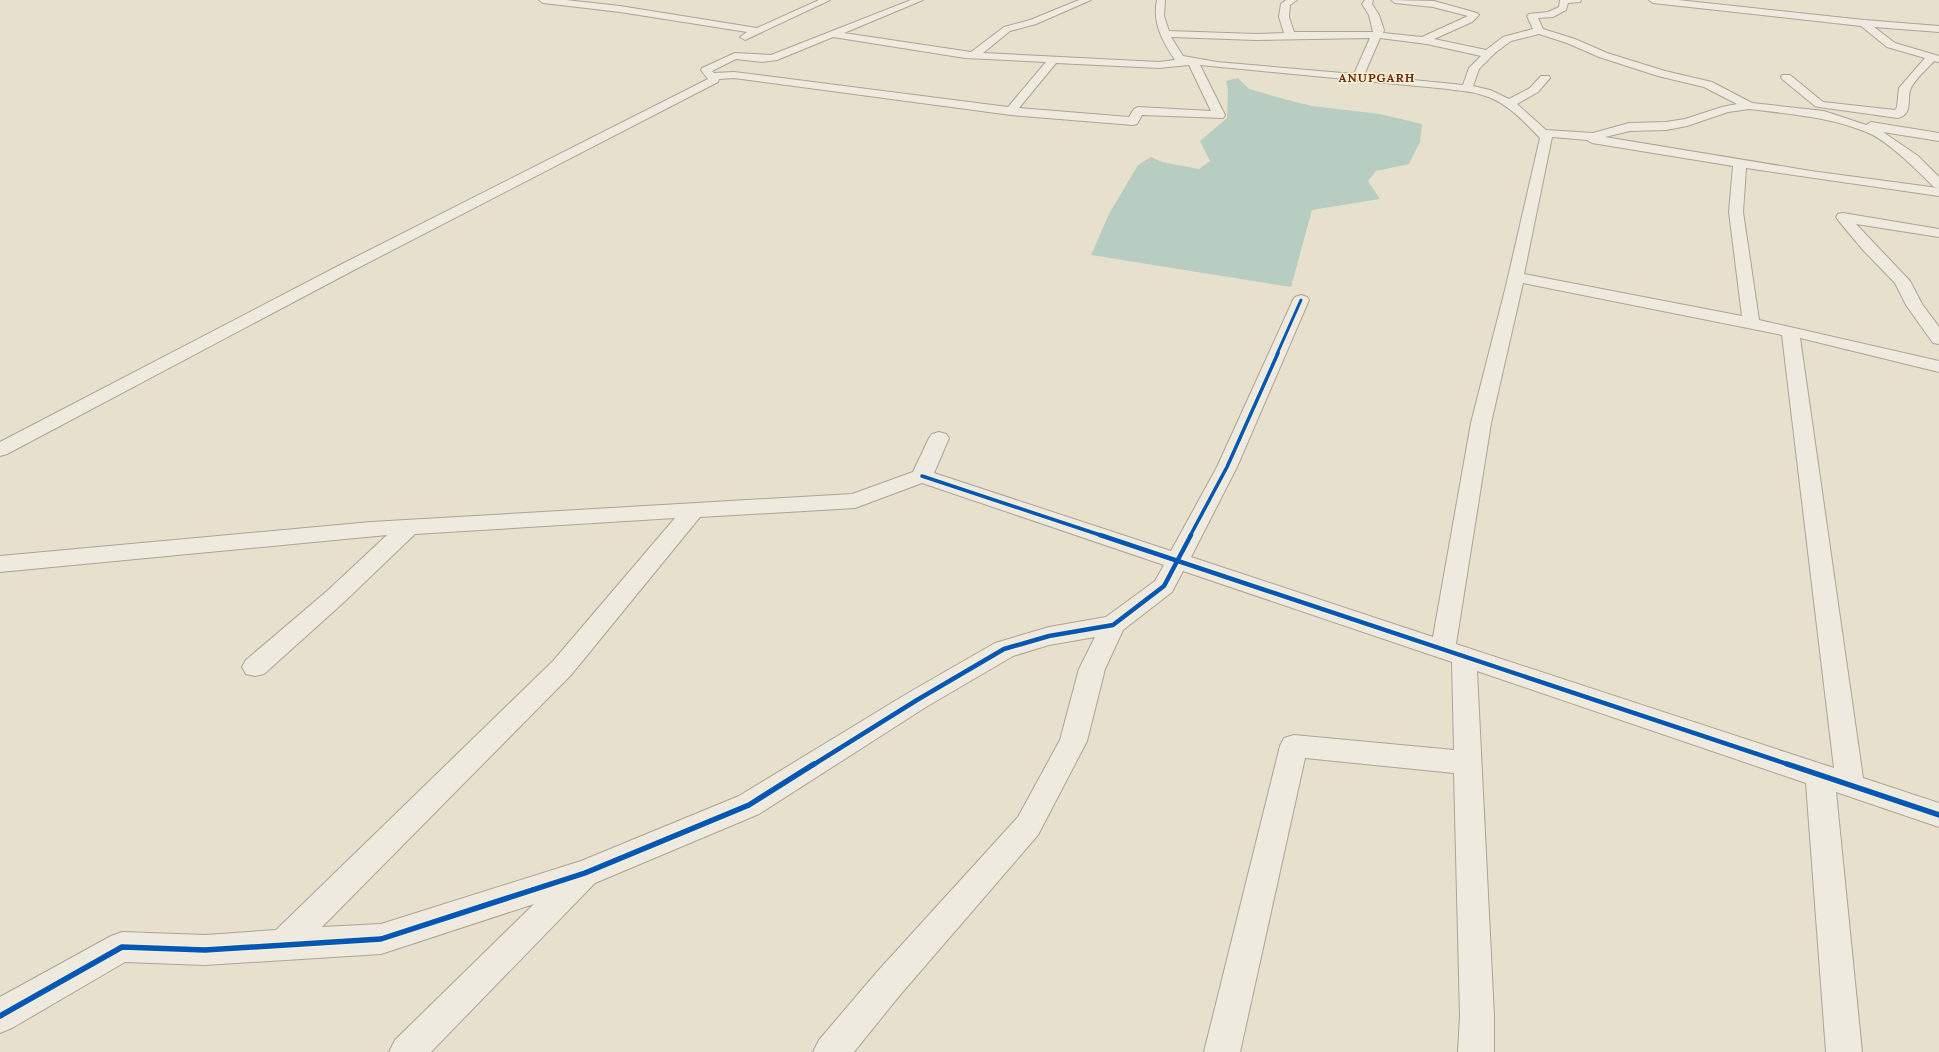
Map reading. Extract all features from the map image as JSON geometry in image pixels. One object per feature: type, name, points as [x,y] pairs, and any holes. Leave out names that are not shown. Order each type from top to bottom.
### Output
[{"type":"street","points":[[544,0],[757,31]]},
{"type":"street","points":[[577,4],[588,0]]},
{"type":"street","points":[[737,41],[826,0]]},
{"type":"street","points":[[722,52],[735,56],[762,59],[773,58],[919,0]]},
{"type":"street","points":[[974,55],[1007,29],[1033,22],[1087,0]]},
{"type":"street","points":[[1161,0],[1158,14],[1165,34],[1179,59],[1217,65],[1358,76],[1486,92],[1510,103],[1546,137],[1516,277],[1481,423],[1453,653],[1468,763],[1477,1016],[1476,1052]]},
{"type":"street","points":[[1290,35],[1284,17],[1286,4],[1293,0]]},
{"type":"street","points":[[1358,76],[1379,30],[1374,15],[1367,4],[1369,0]]},
{"type":"street","points":[[1395,0],[1434,4],[1474,15],[1469,20],[1422,41]]},
{"type":"street","points":[[1539,31],[1532,16],[1550,15],[1563,8],[1561,0],[1576,0]]},
{"type":"street","points":[[1653,0],[1729,4],[1864,23],[1939,29]]},
{"type":"street","points":[[1542,133],[1593,137],[1629,127],[1666,126],[1687,122],[1726,109],[1749,106],[1898,114],[1903,108],[1904,88],[1935,58],[1892,45],[1864,23]]},
{"type":"street","points":[[1467,89],[1474,68],[1488,54],[1508,39],[1539,31],[1571,41],[1603,55],[1662,74],[1708,84],[1749,106]]},
{"type":"street","points":[[832,34],[889,44],[974,55],[1159,65],[1194,62]]},
{"type":"street","points":[[1165,34],[1256,37],[1290,35],[1377,35],[1422,41],[1488,54]]},
{"type":"street","points":[[0,450],[341,271],[714,80],[706,70],[735,56]]},
{"type":"street","points":[[1011,111],[1053,60]]},
{"type":"street","points":[[711,76],[734,75],[1011,111],[1133,121],[1138,111],[1219,115],[1194,62]]},
{"type":"street","points":[[1786,77],[1821,109],[1846,122],[1876,132],[1913,159],[1939,184]]},
{"type":"street","points":[[1510,103],[1534,90],[1545,78]]},
{"type":"street","points":[[1846,122],[1939,137]]},
{"type":"street","points":[[1572,135],[1628,147],[1939,192]]},
{"type":"street","points":[[1740,164],[1736,212],[1751,323]]},
{"type":"street","points":[[1939,233],[1843,217],[1868,247],[1902,281],[1914,305],[1939,339]]},
{"type":"street","points":[[1516,277],[1790,331],[1907,358],[1939,367]]},
{"type":"street","points":[[831,1052],[888,984],[1028,826],[1073,741],[1092,669],[1113,625],[1164,586],[1227,467],[1301,300]]},
{"type":"street","points":[[1790,331],[1850,785]]},
{"type":"street","points":[[922,476],[939,438]]},
{"type":"street","points":[[0,564],[409,527],[855,502],[922,476],[1939,815]]},
{"type":"street","points":[[283,945],[562,668],[694,510]]},
{"type":"street","points":[[255,667],[335,597],[409,527]]},
{"type":"street","points":[[0,1016],[122,947],[205,950],[381,939],[585,873],[748,805],[917,700],[1004,650],[1048,636],[1113,625]]},
{"type":"street","points":[[1222,1052],[1294,746],[1468,763]]},
{"type":"street","points":[[1820,775],[1844,1052]]},
{"type":"street","points":[[407,1052],[585,873]]},
{"type":"shaded area","points":[[1238,78],[1249,89],[1312,106],[1380,114],[1422,124],[1420,142],[1409,164],[1376,171],[1368,181],[1380,199],[1312,210],[1291,287],[1091,255],[1109,214],[1138,165],[1151,157],[1162,162],[1199,169],[1210,161],[1200,141],[1227,118],[1228,90],[1226,81]]},
{"type":"cycle path","points":[[0,1016],[122,947],[205,950],[381,939],[585,873],[749,805],[917,700],[1004,649],[1049,636],[1113,625],[1164,586],[1227,467],[1301,300]]},
{"type":"cycle path","points":[[922,476],[1939,815]]},
{"type":"district","name":"ANUPGARH","points":[[1377,77]]}]
